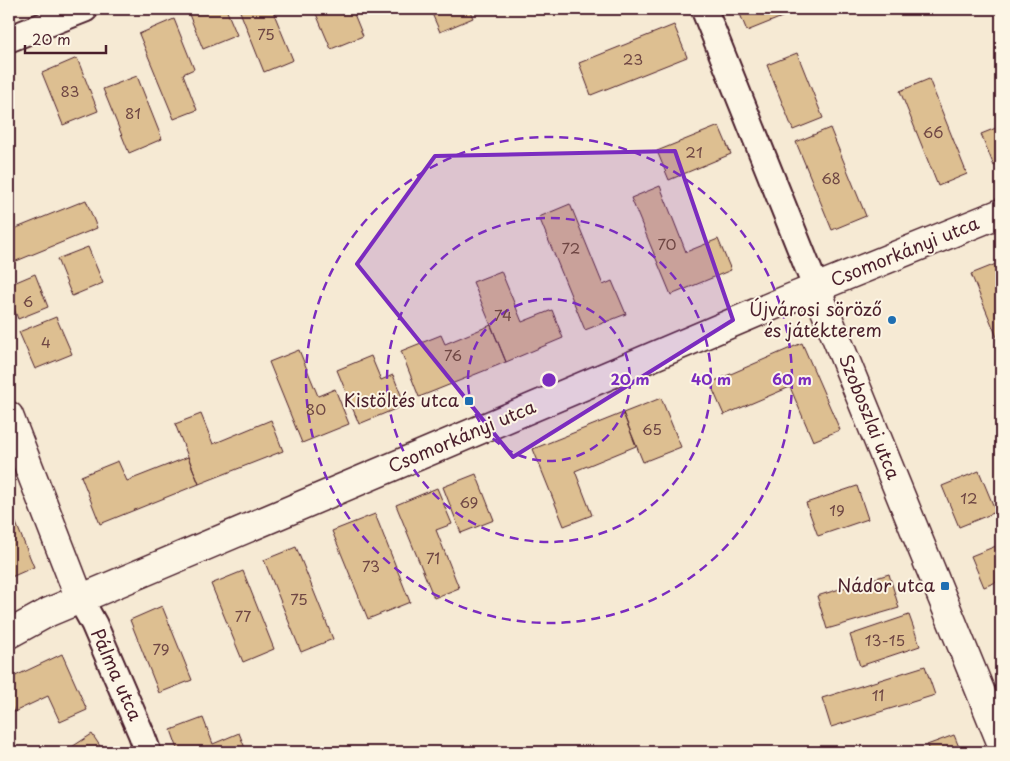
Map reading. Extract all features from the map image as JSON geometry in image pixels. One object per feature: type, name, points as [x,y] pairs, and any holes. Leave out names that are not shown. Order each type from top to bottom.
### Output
[{"type":"street","points":[[9,39],[84,9]]},
{"type":"street","name":"Szoboszlai utca","points":[[704,9],[1001,742]]},
{"type":"street","name":"Csomorkányi utca","points":[[9,634],[50,612],[80,599],[816,288],[1001,213]]},
{"type":"street","points":[[9,416],[80,599]]},
{"type":"street","name":"Pálma utca","points":[[80,599],[94,624],[148,752]]},
{"type":"highlighted area","points":[[675,151],[733,320],[513,457],[357,264],[435,156]]},
{"type":"building","points":[[197,9],[226,9],[237,35],[203,49],[188,12]]},
{"type":"building","points":[[239,9],[272,9],[293,60],[264,72]]},
{"type":"building","points":[[314,9],[352,9],[363,36],[331,49]]},
{"type":"building","points":[[430,9],[469,9],[473,18],[440,32]]},
{"type":"building","points":[[738,9],[791,9],[792,13],[747,31]]},
{"type":"building","points":[[174,19],[194,69],[183,74],[197,110],[174,119],[139,34]]},
{"type":"building","points":[[674,25],[687,57],[591,95],[579,63]]},
{"type":"building","points":[[797,53],[823,118],[793,130],[767,65]]},
{"type":"building","points":[[77,58],[98,111],[63,125],[42,73]]},
{"type":"building","points":[[137,76],[162,139],[129,153],[103,89]]},
{"type":"building","points":[[929,79],[967,174],[938,186],[900,91]]},
{"type":"building","points":[[719,126],[731,154],[669,180],[657,151]]},
{"type":"building","points":[[1001,126],[1001,163],[994,166],[981,134]]},
{"type":"building","points":[[830,128],[866,216],[832,230],[796,142]]},
{"type":"building","points":[[660,186],[686,252],[718,239],[731,270],[671,295],[631,198]]},
{"type":"building","points":[[86,200],[97,228],[9,264],[9,231]]},
{"type":"building","points":[[570,204],[603,285],[612,281],[626,314],[585,330],[539,217]]},
{"type":"building","points":[[88,247],[103,283],[72,296],[57,259]]},
{"type":"building","points":[[1001,262],[1001,347],[971,274]]},
{"type":"building","points":[[501,271],[522,322],[552,310],[563,338],[506,362],[473,282]]},
{"type":"building","points":[[35,274],[48,307],[18,319],[9,296],[9,285]]},
{"type":"building","points":[[56,317],[72,354],[35,369],[19,332]]},
{"type":"building","points":[[491,325],[506,362],[419,397],[401,351],[441,335],[445,344]]},
{"type":"building","points":[[802,343],[840,430],[813,441],[790,387],[724,415],[710,383]]},
{"type":"building","points":[[299,350],[318,396],[335,389],[349,424],[302,443],[269,362]]},
{"type":"building","points":[[371,356],[381,380],[393,375],[405,405],[359,424],[337,370]]},
{"type":"building","points":[[661,398],[681,447],[643,462],[623,413]]},
{"type":"building","points":[[623,413],[636,446],[575,471],[592,515],[564,526],[533,449]]},
{"type":"building","points":[[201,414],[213,444],[271,420],[283,451],[199,484],[175,424]]},
{"type":"building","points":[[188,457],[199,484],[100,524],[81,476],[118,461],[127,481]]},
{"type":"building","points":[[979,471],[996,512],[959,527],[942,486]]},
{"type":"building","points":[[476,474],[494,520],[461,533],[443,487]]},
{"type":"building","points":[[857,486],[868,519],[818,536],[806,503]]},
{"type":"building","points":[[437,488],[452,524],[436,530],[459,588],[434,598],[396,505]]},
{"type":"building","points":[[9,506],[34,567],[9,578]]},
{"type":"building","points":[[375,514],[410,602],[368,619],[332,531]]},
{"type":"building","points":[[1001,544],[1001,580],[984,587],[971,556]]},
{"type":"building","points":[[296,547],[333,639],[301,652],[264,560]]},
{"type":"building","points":[[243,571],[274,649],[243,662],[211,584]]},
{"type":"building","points":[[889,574],[899,608],[827,629],[817,596]]},
{"type":"building","points":[[162,606],[192,680],[159,693],[130,620]]},
{"type":"building","points":[[909,615],[920,646],[860,666],[850,635]]},
{"type":"building","points":[[62,654],[87,710],[60,722],[48,696],[14,712],[9,701],[9,679]]},
{"type":"building","points":[[925,666],[935,695],[831,727],[822,698]]},
{"type":"building","points":[[203,718],[213,744],[239,733],[245,748],[234,752],[179,752],[171,730]]},
{"type":"building","points":[[92,734],[104,752],[64,752]]},
{"type":"building","points":[[954,735],[961,752],[929,752],[927,745]]},
{"type":"place","name":"Újvárosi söröző és játékterem","points":[[892,320]]},
{"type":"place","name":"Kistöltés utca","points":[[469,401]]},
{"type":"place","name":"Nádor utca","points":[[945,586]]}]
